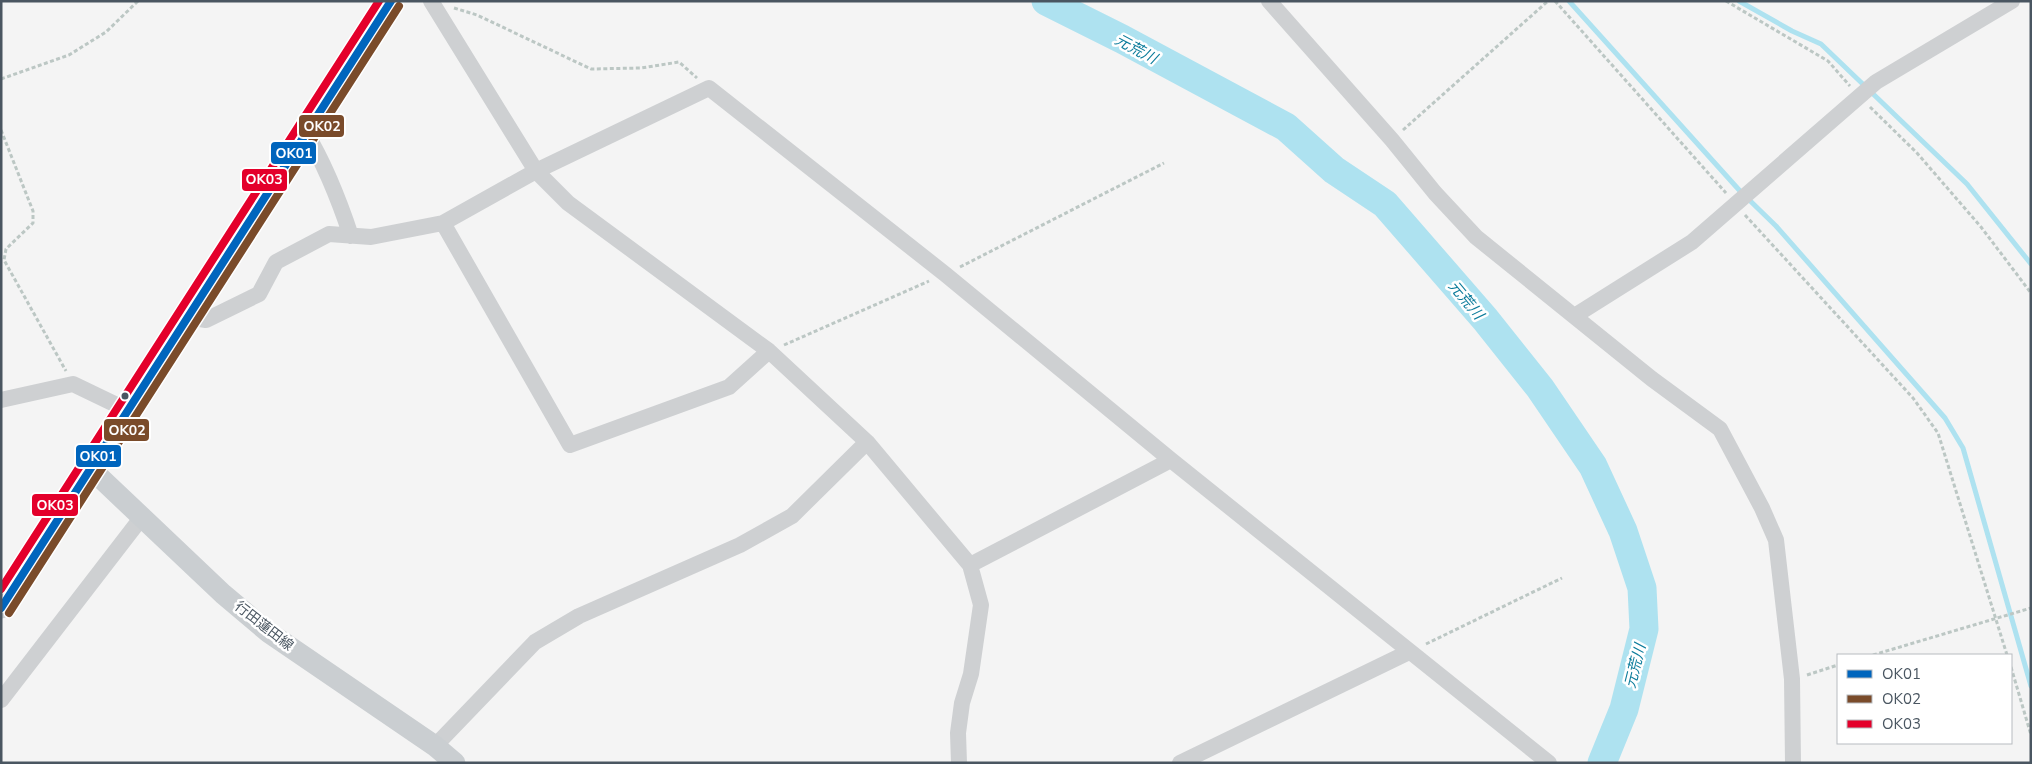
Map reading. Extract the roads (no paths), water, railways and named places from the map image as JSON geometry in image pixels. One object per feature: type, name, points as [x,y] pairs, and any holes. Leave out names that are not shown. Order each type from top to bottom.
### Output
[{"type":"main road","points":[[1,608],[391,1]]},
{"type":"main road","name":"行田蓮田線","points":[[90,468],[223,594],[268,632],[435,746],[455,763]]},
{"type":"street","points":[[431,1],[536,172],[568,203],[769,351],[867,442],[970,565],[981,605],[971,674],[962,703],[958,733],[958,763]]},
{"type":"street","points":[[1269,1],[1392,140],[1435,193],[1476,237],[1576,315],[1652,379],[1720,429],[1762,508],[1776,540],[1792,679],[1793,763]]},
{"type":"street","points":[[1576,315],[1692,242],[1876,82],[2012,1]]},
{"type":"street","points":[[188,317],[206,320],[259,294],[276,262],[329,234],[371,237],[443,223],[536,172],[709,88],[945,274],[1171,460],[1549,763]]},
{"type":"street","points":[[306,133],[320,156],[334,186],[351,236]]},
{"type":"street","points":[[443,223],[570,444],[729,387],[769,351]]},
{"type":"street","points":[[1,400],[73,384],[127,410]]},
{"type":"street","points":[[435,746],[535,642],[579,616],[740,545],[792,516],[867,442]]},
{"type":"street","points":[[970,565],[1171,460]]},
{"type":"street","points":[[1,700],[142,517]]},
{"type":"street","points":[[1180,763],[1409,652]]},
{"type":"waterway","name":"元荒川","points":[[1046,1],[1122,39],[1286,127],[1334,170],[1385,204],[1485,319],[1540,388],[1593,466],[1623,531],[1642,588],[1644,629],[1624,709],[1602,763]]},
{"type":"waterway","points":[[1569,1],[1740,191],[1776,226],[1945,418],[1963,448],[2031,686]]},
{"type":"waterway","points":[[1739,1],[1792,31],[1821,44],[1967,184],[2031,264]]}]
